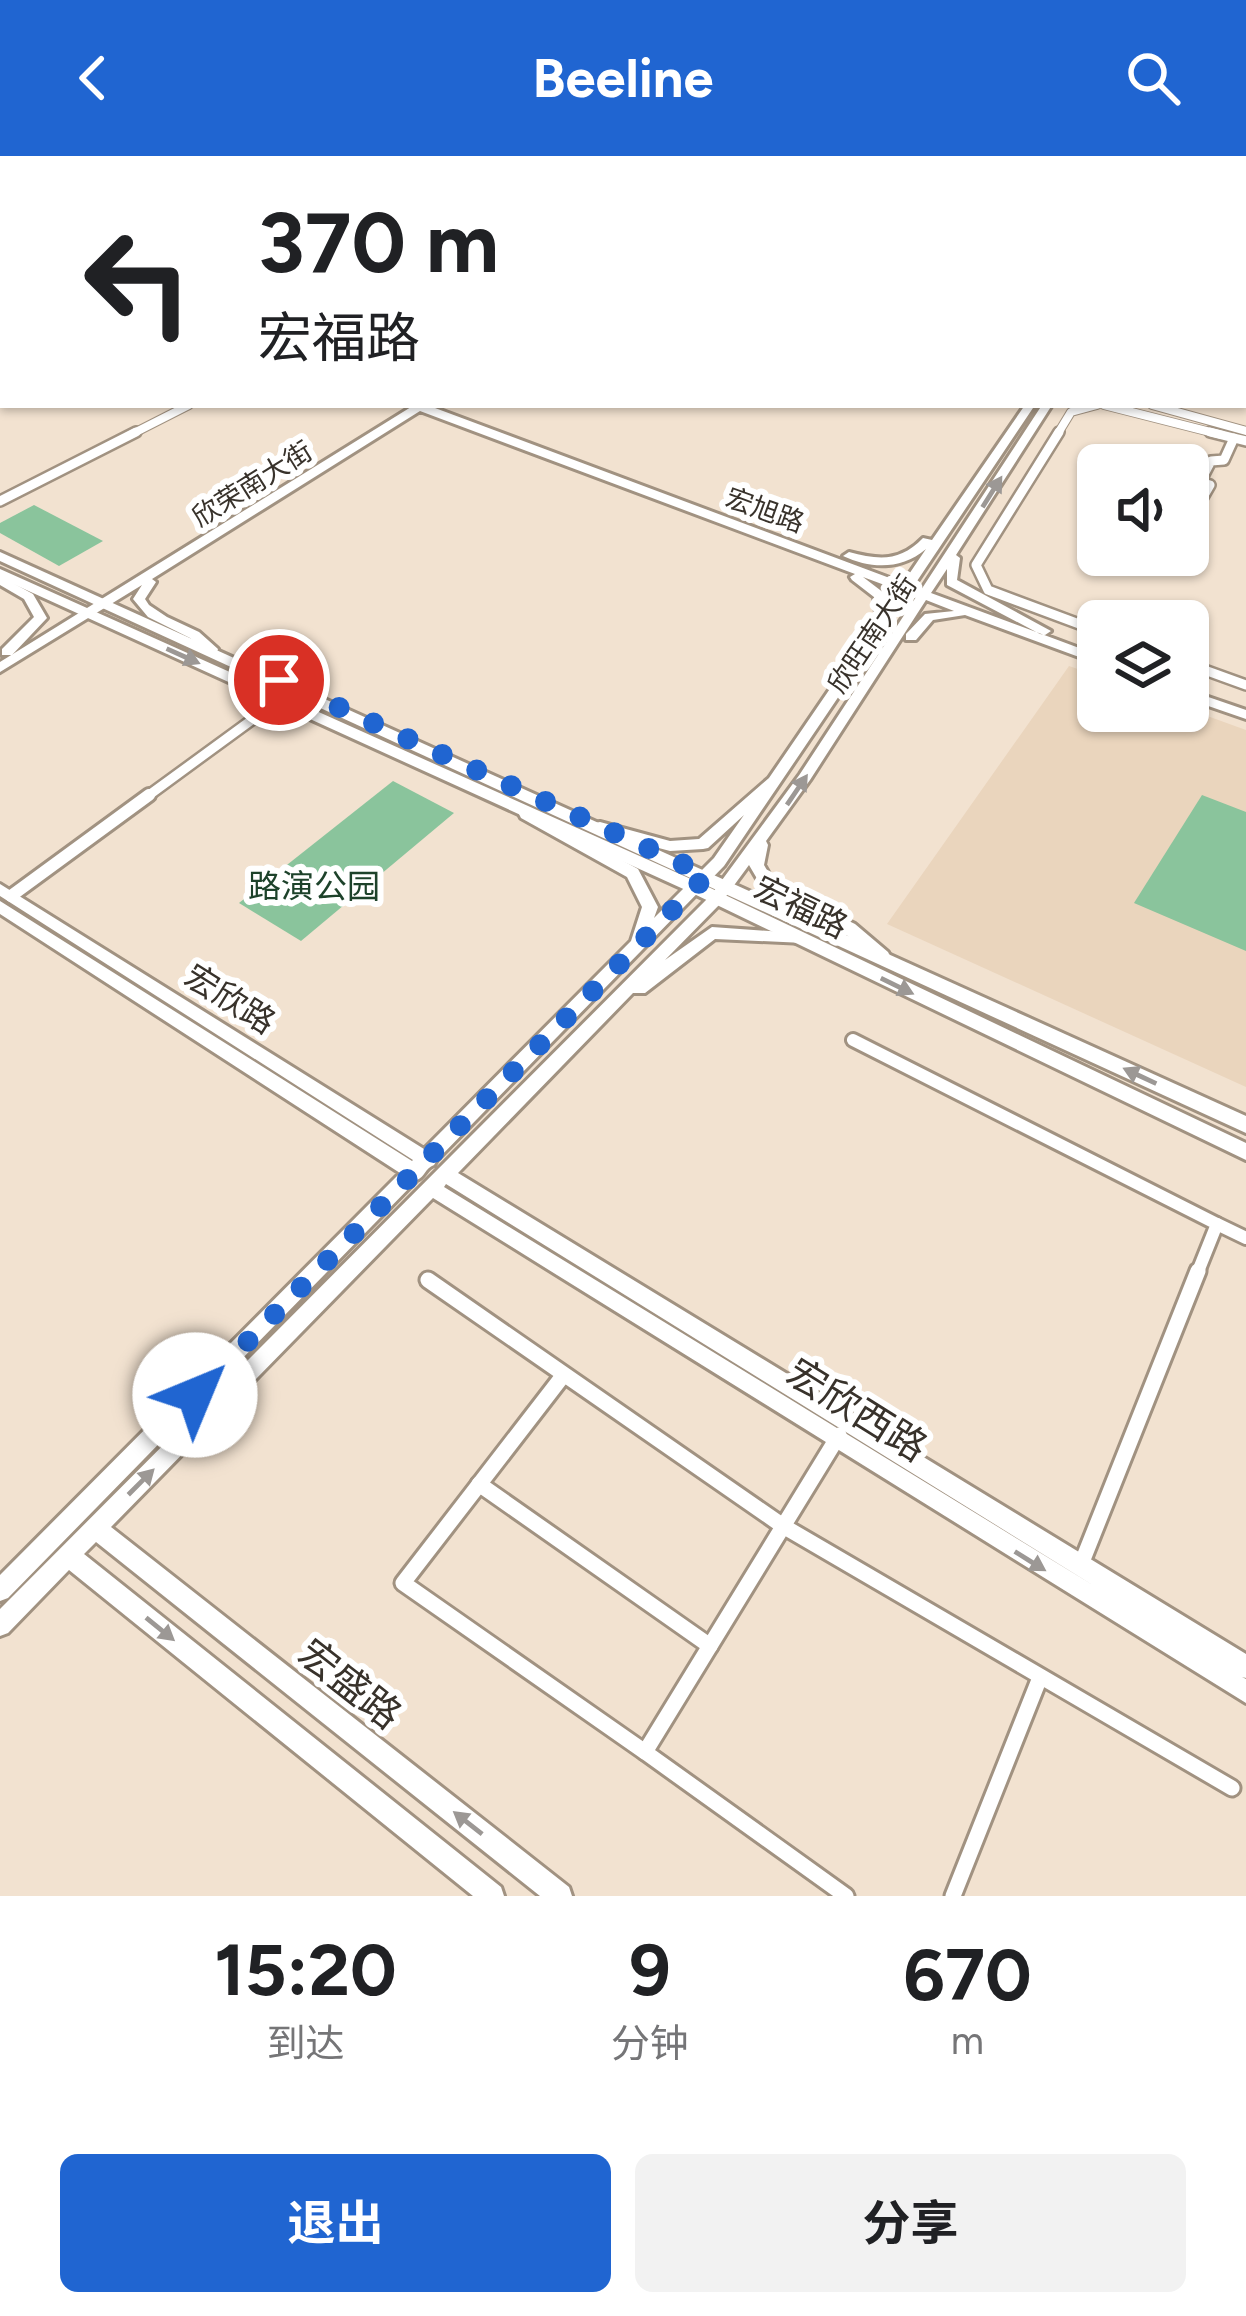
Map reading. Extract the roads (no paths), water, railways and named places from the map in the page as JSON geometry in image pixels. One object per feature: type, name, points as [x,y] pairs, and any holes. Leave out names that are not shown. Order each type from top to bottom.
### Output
[{"type":"main road","name":"宏福路","points":[[0,556],[279,700],[515,806],[882,956],[1246,1125]]},
{"type":"main road","name":"宏福路","points":[[0,577],[212,650],[600,826],[702,882]]},
{"type":"main road","name":"宏福路","points":[[722,891],[801,940],[1246,1152]]},
{"type":"street","points":[[0,501],[182,408]]},
{"type":"street","name":"欣荣南大街","points":[[93,607],[399,408]]},
{"type":"street","name":"欣荣南大街","points":[[93,607],[162,569],[415,408]]},
{"type":"street","name":"宏旭路","points":[[424,408],[908,584],[1077,653]]},
{"type":"street","name":"宏旭路","points":[[452,408],[830,555]]},
{"type":"street","name":"欣旺南大街","points":[[430,1174],[702,882],[908,584],[1041,408]]},
{"type":"street","name":"欣旺南大街","points":[[623,999],[722,891],[774,823],[955,553],[1042,408]]},
{"type":"street","points":[[1077,623],[988,590],[976,565],[1071,412],[1088,408]]},
{"type":"street","points":[[1112,408],[1246,441]]},
{"type":"street","points":[[1173,408],[1246,429]]},
{"type":"street","points":[[1209,464],[1224,460],[1234,438]]},
{"type":"street","points":[[830,555],[872,562],[908,560],[956,517]]},
{"type":"street","points":[[955,553],[951,582],[964,593],[1045,631]]},
{"type":"street","points":[[830,555],[880,596],[883,620]]},
{"type":"street","points":[[162,569],[142,590],[144,609],[199,633],[212,650]]},
{"type":"street","points":[[0,577],[29,597],[41,618],[3,654]]},
{"type":"street","name":"宏旭路","points":[[928,592],[1077,642]]},
{"type":"street","points":[[3,654],[93,607]]},
{"type":"street","points":[[0,668],[93,607]]},
{"type":"street","points":[[883,661],[898,655],[920,624],[939,614],[1017,632]]},
{"type":"street","points":[[1209,672],[1246,685]]},
{"type":"street","points":[[1209,690],[1246,704]]},
{"type":"street","points":[[4,897],[279,700]]},
{"type":"street","points":[[1209,702],[1246,715]]},
{"type":"street","points":[[600,826],[670,846],[703,844],[779,775]]},
{"type":"street","points":[[515,806],[632,873],[650,908],[634,951]]},
{"type":"street","points":[[774,823],[757,865],[763,880],[783,898],[849,928],[882,956]]},
{"type":"street","name":"宏欣路","points":[[4,897],[430,1174]]},
{"type":"street","points":[[0,1590],[430,1174],[623,999],[662,975],[712,933],[754,932],[801,940]]},
{"type":"street","points":[[853,1040],[1246,1238]]},
{"type":"street","points":[[0,1625],[430,1174]]},
{"type":"street","name":"宏欣西路","points":[[430,1174],[1246,1692]]},
{"type":"street","points":[[1079,1568],[1217,1224]]},
{"type":"street","points":[[428,1280],[783,1526],[1039,1680],[1232,1788]]},
{"type":"street","points":[[562,1377],[404,1582],[846,1896]]},
{"type":"street","points":[[645,1752],[841,1431]]},
{"type":"street","name":"宏欣西路","points":[[841,1431],[1246,1667]]},
{"type":"street","points":[[479,1484],[710,1646]]},
{"type":"street","name":"宏盛路","points":[[95,1528],[560,1896]]},
{"type":"street","points":[[68,1556],[492,1896]]},
{"type":"street","points":[[953,1896],[1039,1680]]},
{"type":"park label","name":"路演公园","points":[[314,886]]}]
